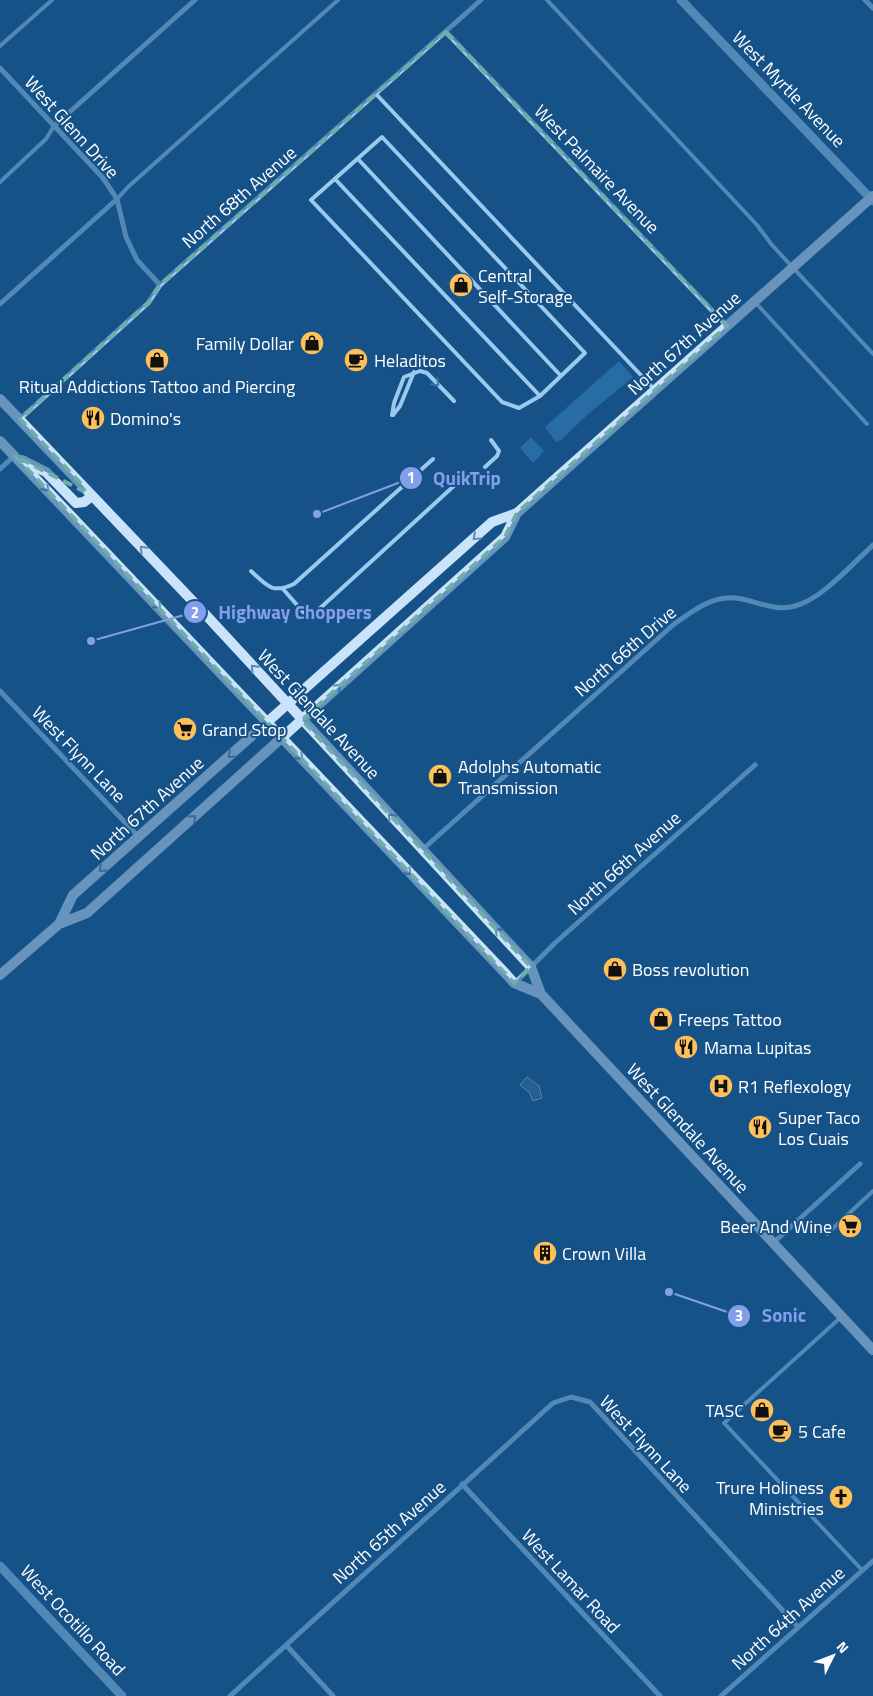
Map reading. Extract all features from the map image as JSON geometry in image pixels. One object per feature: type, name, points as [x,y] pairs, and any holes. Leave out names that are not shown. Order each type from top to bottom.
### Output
[{"type":"main road","name":"North 67th Avenue","points":[[0,975],[60,924],[87,912],[506,537],[518,513],[872,199]]},
{"type":"main road","name":"West Glendale Avenue","points":[[0,399],[288,704],[531,967],[541,994],[873,1350]]},
{"type":"main road","name":"West Glendale Avenue","points":[[0,440],[514,983],[541,994]]},
{"type":"main road","points":[[14,456],[46,472],[76,503],[84,502],[92,496]]},
{"type":"main road","name":"North 67th Avenue","points":[[60,924],[73,896],[492,522],[518,513]]},
{"type":"street","points":[[54,126],[195,0]]},
{"type":"street","name":"North 68th Avenue","points":[[20,420],[148,303],[160,285],[482,0]]},
{"type":"street","name":"West Myrtle Avenue","points":[[681,0],[872,199]]},
{"type":"street","points":[[865,0],[873,8]]},
{"type":"street","name":"West Palmaire Avenue","points":[[446,32],[727,326]]},
{"type":"street","name":"West Glenn Drive","points":[[0,68],[103,178],[117,200],[126,238],[136,260],[160,285]]},
{"type":"street","points":[[0,304],[117,200]]},
{"type":"street","points":[[0,469],[14,456]]},
{"type":"street","name":"North 66th Drive","points":[[422,850],[673,625],[694,610],[715,601],[734,598],[770,607],[795,606],[815,597],[873,545]]},
{"type":"street","name":"West Flynn Lane","points":[[0,691],[139,837]]},
{"type":"street","name":"North 66th Avenue","points":[[514,983],[556,942],[755,765]]},
{"type":"street","points":[[773,1243],[860,1164]]},
{"type":"street","name":"West Flynn Lane","points":[[571,1397],[590,1402],[798,1627]]},
{"type":"street","name":"North 65th Avenue","points":[[230,1696],[553,1403],[571,1397]]},
{"type":"street","name":"West Lamar Road","points":[[462,1484],[660,1696]]},
{"type":"street","name":"North 64th Avenue","points":[[721,1696],[873,1560]]},
{"type":"street","name":"West Ocotillo Road","points":[[0,1566],[122,1696]]},
{"type":"street","points":[[286,1645],[332,1696]]},
{"type":"lane","points":[[0,46],[52,0]]},
{"type":"lane","points":[[117,200],[128,187],[338,0]]},
{"type":"lane","points":[[547,0],[757,225],[793,268],[873,354]]},
{"type":"lane","points":[[376,94],[655,390]]},
{"type":"lane","points":[[0,182],[46,139],[54,126]]},
{"type":"lane","points":[[382,137],[585,353],[540,396],[519,408],[502,402],[311,200],[336,179],[382,137]]},
{"type":"lane","points":[[358,159],[561,376]]},
{"type":"lane","points":[[336,179],[540,396]]},
{"type":"lane","points":[[755,302],[867,424]]},
{"type":"lane","points":[[414,372],[400,406],[392,416],[394,403],[404,377],[414,372],[427,373],[454,401]]},
{"type":"lane","points":[[485,467],[498,456],[499,450],[491,440]]},
{"type":"lane","points":[[251,571],[268,588],[282,589],[294,584],[433,459]]},
{"type":"lane","points":[[282,589],[304,612],[317,610],[456,484]]},
{"type":"lane","points":[[827,1234],[873,1191]]},
{"type":"lane","points":[[842,1316],[724,1423],[862,1570]]},
{"type":"highlighted area","points":[[446,32],[727,326],[517,513],[505,537],[302,720],[531,967],[514,983],[15,456],[83,491],[85,488],[20,419],[148,303],[160,285]]},
{"type":"shaded area","points":[[619,361],[633,377],[586,416],[561,440],[556,442],[545,427]]},
{"type":"shaded area","points":[[531,437],[544,451],[533,463],[520,448]]},
{"type":"shaded area","points":[[527,1077],[539,1086],[542,1098],[533,1101],[529,1092],[520,1085]]},
{"type":"place","name":"Central Self-Storage","points":[[461,285]]},
{"type":"place","name":"Family Dollar","points":[[312,343]]},
{"type":"place","name":"Ritual Addictions Tattoo and Piercing","points":[[157,360]]},
{"type":"place","name":"Heladitos","points":[[356,360]]},
{"type":"place","name":"Domino's","points":[[93,418]]},
{"type":"place","name":"QuikTrip","points":[[317,514]]},
{"type":"place","name":"Highway Choppers","points":[[91,641]]},
{"type":"place","name":"Grand Stop","points":[[185,729]]},
{"type":"place","name":"Adolphs Automatic Transmission","points":[[440,776]]},
{"type":"place","name":"Boss revolution","points":[[615,969]]},
{"type":"place","name":"Freeps Tattoo","points":[[661,1019]]},
{"type":"place","name":"Mama Lupitas","points":[[686,1047]]},
{"type":"place","name":"R1 Reflexology","points":[[721,1086]]},
{"type":"place","name":"Super Taco Los Cuais","points":[[760,1127]]},
{"type":"place","name":"Beer And Wine","points":[[850,1226]]},
{"type":"place","name":"Crown Villa","points":[[545,1253]]},
{"type":"place","name":"Sonic","points":[[669,1292]]},
{"type":"place","name":"TASC","points":[[762,1410]]},
{"type":"place","name":"5 Cafe","points":[[780,1431]]},
{"type":"place","name":"Trure Holiness Ministries","points":[[841,1497]]}]
